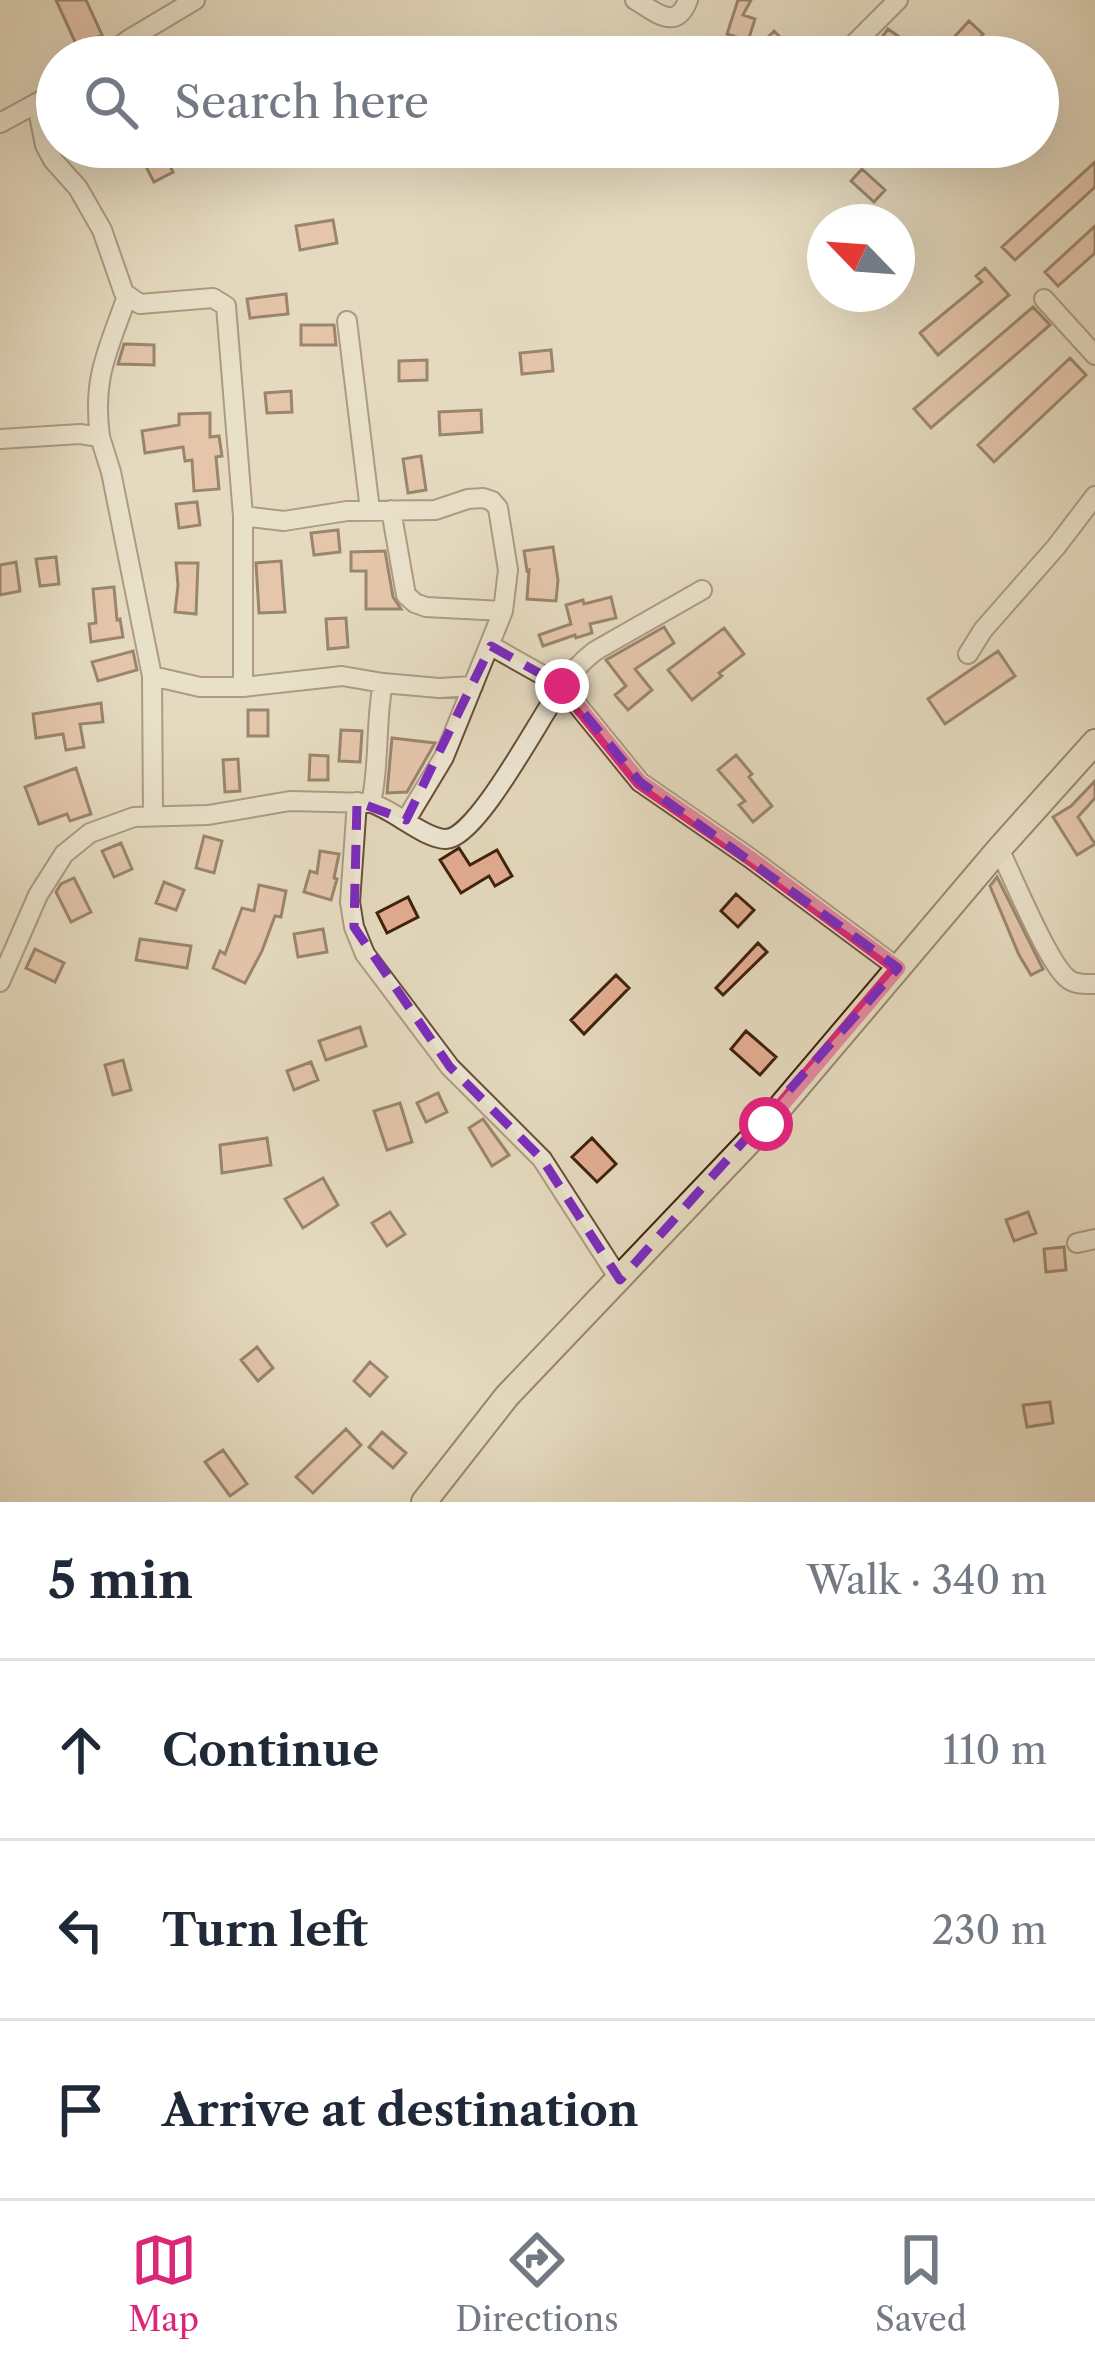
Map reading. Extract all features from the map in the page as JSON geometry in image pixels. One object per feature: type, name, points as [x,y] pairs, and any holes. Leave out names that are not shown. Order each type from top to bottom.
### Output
[{"type":"main road","points":[[424,1502],[507,1396],[766,1124],[1095,742]]},
{"type":"street","points":[[135,36],[195,0]]},
{"type":"street","points":[[634,0],[668,18],[683,13],[688,0]]},
{"type":"street","points":[[863,36],[898,0]]},
{"type":"street","points":[[0,123],[36,105]]},
{"type":"street","points":[[60,168],[78,188],[102,230],[127,296],[140,304],[212,298],[226,306],[243,516],[243,687]]},
{"type":"street","points":[[127,296],[98,383],[96,404],[152,676],[153,816]]},
{"type":"street","points":[[1043,299],[1095,355]]},
{"type":"street","points":[[346,321],[370,510]]},
{"type":"street","points":[[0,439],[100,437]]},
{"type":"street","points":[[968,654],[982,630],[1056,548],[1095,496]]},
{"type":"street","points":[[243,516],[284,521],[370,510],[435,510],[483,498],[498,508],[508,570],[503,611],[444,757],[406,820]]},
{"type":"street","points":[[391,510],[406,595],[426,607],[503,611]]},
{"type":"street","points":[[0,982],[38,895],[64,854],[90,833],[134,817],[208,815],[290,801],[364,802],[440,839],[454,838],[487,806],[582,661],[702,590]]},
{"type":"street","points":[[490,646],[562,686],[640,782],[898,968]]},
{"type":"street","points":[[152,676],[182,685],[243,687],[342,676],[440,688],[473,686]]},
{"type":"street","points":[[382,683],[376,782],[364,802],[350,902],[354,927],[365,954],[450,1067],[542,1159],[620,1280]]},
{"type":"street","points":[[1000,849],[1059,968],[1068,979],[1095,984]]},
{"type":"highlighted area","points":[[491,646],[562,686],[640,782],[898,968],[620,1280],[542,1159],[450,1067],[354,927],[357,802],[406,820]]},
{"type":"building","points":[[56,0],[86,0],[102,35],[72,36]]},
{"type":"building","points":[[738,0],[751,0],[743,15],[755,19],[750,36],[727,34]]},
{"type":"building","points":[[969,21],[983,34],[981,36],[955,36]]},
{"type":"building","points":[[1095,162],[1095,187],[1015,260],[1002,247]]},
{"type":"building","points":[[147,168],[171,168],[173,172],[154,182]]},
{"type":"building","points":[[862,169],[885,190],[874,202],[851,181]]},
{"type":"building","points":[[333,220],[337,243],[300,250],[296,226]]},
{"type":"building","points":[[1095,226],[1095,253],[1058,286],[1045,272]]},
{"type":"building","points":[[985,268],[1009,295],[938,355],[920,333],[982,282],[976,276]]},
{"type":"building","points":[[286,294],[288,314],[250,318],[247,299]]},
{"type":"building","points":[[1033,307],[1050,325],[931,428],[914,409]]},
{"type":"building","points":[[301,325],[334,325],[336,345],[301,345]]},
{"type":"building","points":[[124,344],[154,345],[154,365],[118,364]]},
{"type":"building","points":[[551,350],[553,371],[522,374],[520,353]]},
{"type":"building","points":[[1070,358],[1086,375],[994,462],[978,445]]},
{"type":"building","points":[[427,360],[427,380],[399,381],[399,361]]},
{"type":"building","points":[[291,391],[292,412],[267,413],[265,393]]},
{"type":"building","points":[[481,410],[482,432],[440,435],[439,412]]},
{"type":"building","points":[[210,413],[210,437],[219,436],[222,456],[216,457],[219,489],[194,491],[192,460],[185,461],[183,447],[145,453],[142,431],[179,425],[179,414]]},
{"type":"building","points":[[421,456],[426,490],[408,493],[403,459]]},
{"type":"building","points":[[197,502],[200,525],[179,528],[176,504]]},
{"type":"building","points":[[338,530],[340,552],[314,555],[311,533]]},
{"type":"building","points":[[553,547],[556,601],[527,599],[529,570],[524,551]]},
{"type":"building","points":[[385,551],[393,597],[401,609],[366,609],[366,571],[351,571],[351,552]]},
{"type":"building","points":[[56,557],[59,584],[40,586],[36,559]]},
{"type":"building","points":[[281,561],[285,612],[259,613],[256,563]]},
{"type":"building","points":[[16,562],[20,591],[0,595],[0,565]]},
{"type":"building","points":[[176,563],[198,563],[196,614],[175,612]]},
{"type":"building","points":[[114,587],[123,637],[91,642],[89,624],[96,623],[93,589]]},
{"type":"building","points":[[611,597],[616,618],[590,624],[592,633],[543,646],[539,635],[571,624],[566,605]]},
{"type":"building","points":[[346,618],[348,647],[328,649],[326,619]]},
{"type":"building","points":[[664,627],[674,643],[635,669],[652,690],[628,710],[615,695],[626,686],[606,660]]},
{"type":"building","points":[[724,628],[744,654],[692,700],[668,670]]},
{"type":"building","points":[[133,651],[137,670],[98,681],[92,662]]},
{"type":"building","points":[[998,651],[1015,676],[945,724],[928,699]]},
{"type":"building","points":[[101,703],[103,722],[80,724],[84,747],[66,750],[63,734],[36,738],[33,714]]},
{"type":"building","points":[[248,710],[268,710],[268,736],[248,736]]},
{"type":"building","points":[[341,730],[362,731],[360,762],[339,761]]},
{"type":"building","points":[[392,738],[435,743],[407,792],[387,793]]},
{"type":"building","points":[[310,755],[328,756],[328,780],[309,780]]},
{"type":"building","points":[[736,755],[772,806],[753,822],[739,805],[745,801],[718,770]]},
{"type":"building","points":[[238,759],[240,791],[225,792],[223,760]]},
{"type":"building","points":[[76,768],[91,814],[70,821],[67,814],[39,824],[25,787]]},
{"type":"building","points":[[1095,781],[1095,798],[1078,817],[1095,844],[1077,855],[1053,817]]},
{"type":"building","points":[[204,836],[222,841],[214,873],[196,868]]},
{"type":"building","points":[[121,843],[132,869],[114,877],[102,851]]},
{"type":"building","points":[[459,848],[470,865],[497,850],[512,876],[495,886],[489,876],[461,893],[440,860]]},
{"type":"building","points":[[320,851],[339,854],[331,900],[304,892],[310,871],[317,873]]},
{"type":"building","points":[[997,877],[1043,969],[1031,975],[990,886]]},
{"type":"building","points":[[74,878],[91,912],[71,922],[56,892]]},
{"type":"building","points":[[164,882],[184,890],[176,910],[156,903]]},
{"type":"building","points":[[259,885],[286,891],[281,917],[275,916],[245,983],[213,968],[220,951],[225,954],[242,908],[254,911]]},
{"type":"building","points":[[736,894],[754,910],[738,927],[721,911]]},
{"type":"building","points":[[408,897],[418,917],[387,933],[377,913]]},
{"type":"building","points":[[323,929],[327,952],[298,957],[294,934]]},
{"type":"building","points":[[140,939],[191,946],[187,968],[136,960]]},
{"type":"building","points":[[758,943],[767,952],[723,995],[716,988]]},
{"type":"building","points":[[35,949],[64,963],[55,982],[26,968]]},
{"type":"building","points":[[616,975],[629,988],[584,1034],[571,1020]]},
{"type":"building","points":[[360,1027],[366,1046],[326,1060],[319,1041]]},
{"type":"building","points":[[746,1031],[776,1057],[760,1075],[731,1049]]},
{"type":"building","points":[[123,1060],[131,1090],[113,1095],[105,1065]]},
{"type":"building","points":[[311,1062],[318,1080],[294,1090],[287,1071]]},
{"type":"building","points":[[438,1093],[447,1112],[426,1122],[417,1103]]},
{"type":"building","points":[[400,1103],[412,1142],[387,1150],[374,1111]]},
{"type":"building","points":[[483,1119],[509,1155],[492,1166],[469,1128]]},
{"type":"building","points":[[267,1138],[271,1165],[222,1173],[220,1145]]},
{"type":"building","points":[[592,1138],[616,1164],[597,1182],[572,1157]]},
{"type":"building","points":[[323,1178],[338,1205],[303,1228],[285,1199]]},
{"type":"building","points":[[390,1212],[405,1234],[387,1246],[372,1223]]},
{"type":"building","points":[[1028,1212],[1036,1233],[1014,1241],[1006,1220]]},
{"type":"building","points":[[1064,1247],[1066,1270],[1046,1272],[1044,1249]]},
{"type":"building","points":[[257,1347],[273,1368],[258,1381],[241,1360]]},
{"type":"building","points":[[370,1362],[387,1377],[370,1396],[354,1381]]},
{"type":"building","points":[[1050,1402],[1053,1423],[1027,1427],[1023,1405]]},
{"type":"building","points":[[346,1429],[361,1445],[313,1493],[296,1477]]},
{"type":"building","points":[[382,1432],[406,1453],[393,1468],[369,1447]]},
{"type":"building","points":[[223,1450],[247,1484],[230,1496],[205,1462]]},
{"type":"route","points":[[562,686],[640,782],[898,968],[766,1124]]}]
